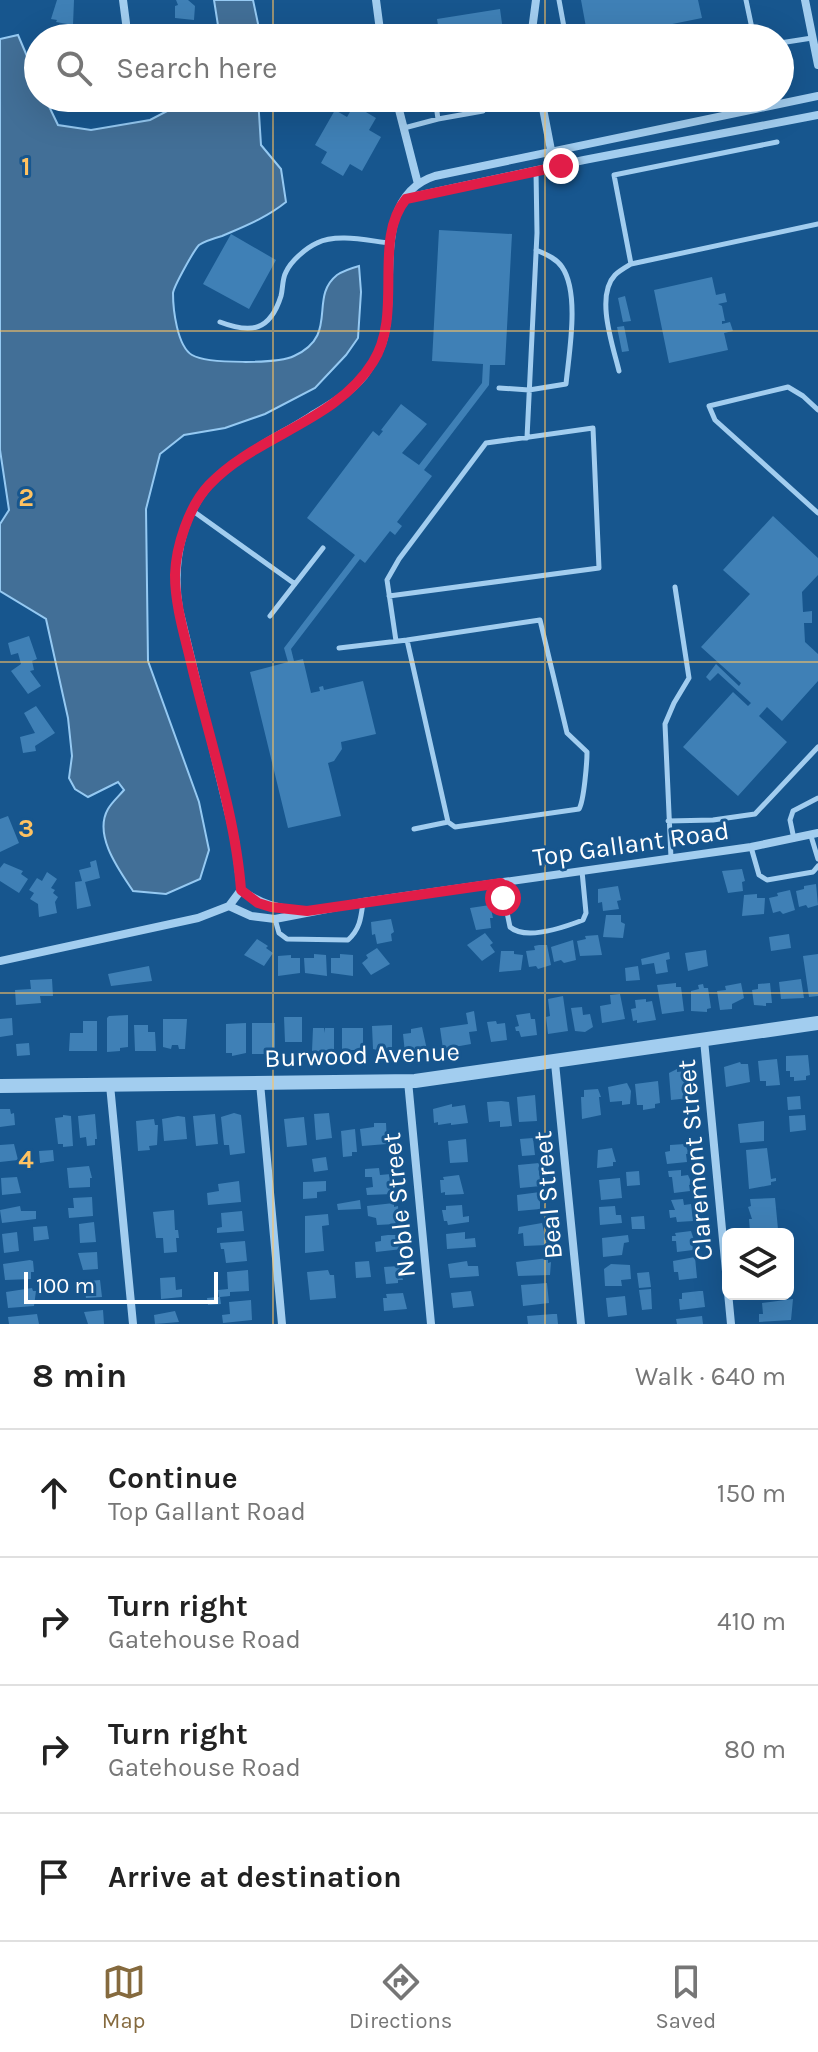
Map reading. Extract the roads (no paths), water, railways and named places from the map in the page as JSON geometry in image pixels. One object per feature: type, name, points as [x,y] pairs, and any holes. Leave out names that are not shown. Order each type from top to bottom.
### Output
[{"type":"street","points":[[123,0],[126,23]]},
{"type":"street","points":[[376,0],[379,24]]},
{"type":"street","points":[[533,24],[536,0]]},
{"type":"street","points":[[805,0],[818,59]]},
{"type":"street","points":[[794,101],[818,96]]},
{"type":"street","points":[[399,112],[418,184]]},
{"type":"street","points":[[544,112],[551,150]]},
{"type":"street","points":[[0,961],[188,921],[229,906],[241,890],[235,840],[176,590],[175,574],[180,546],[206,487],[224,470],[344,396],[375,360],[383,343],[388,314],[392,221],[418,184],[435,176],[739,112]]},
{"type":"street","points":[[406,199],[818,115]]},
{"type":"street","name":"Top Gallant Road","points":[[229,906],[251,916],[275,919],[363,902],[671,859],[815,835]]},
{"type":"street","name":"Top Gallant Road","points":[[241,890],[258,903],[307,911]]},
{"type":"street","name":"Burwood Avenue","points":[[0,1086],[408,1081],[555,1063],[818,1023]]},
{"type":"street","name":"Claremont Street","points":[[704,1040],[731,1324]]},
{"type":"street","name":"Beal Street","points":[[555,1063],[581,1324]]},
{"type":"street","name":"Noble Street","points":[[408,1081],[431,1324]]},
{"type":"street","points":[[260,1083],[282,1324]]},
{"type":"street","points":[[110,1085],[133,1324]]},
{"type":"lane","points":[[559,0],[563,24]]},
{"type":"lane","points":[[746,0],[751,24]]},
{"type":"lane","points":[[794,40],[813,37]]},
{"type":"lane","points":[[437,112],[438,119]]},
{"type":"lane","points":[[403,129],[477,112]]},
{"type":"lane","points":[[631,264],[614,175],[777,142]]},
{"type":"lane","points":[[527,438],[536,250],[536,171]]},
{"type":"lane","points":[[619,371],[606,316],[609,285],[614,276],[631,264],[818,224]]},
{"type":"lane","points":[[220,322],[239,330],[253,330],[266,323],[280,297],[285,272],[300,254],[318,242],[342,239],[390,243]]},
{"type":"lane","points":[[499,388],[529,390],[566,384],[571,331],[570,293],[563,267],[551,256],[536,250]]},
{"type":"lane","points":[[818,410],[788,387],[709,406],[715,420],[818,513]]},
{"type":"lane","points":[[389,596],[599,568],[593,428],[486,443],[399,559],[387,580],[389,596],[396,641]]},
{"type":"lane","points":[[193,511],[295,584]]},
{"type":"lane","points":[[270,616],[323,548]]},
{"type":"lane","points":[[671,859],[665,724],[689,678],[675,587]]},
{"type":"lane","points":[[339,648],[540,620],[567,733],[587,752],[582,784],[584,801],[579,809],[455,827],[448,822],[407,640]]},
{"type":"lane","points":[[668,821],[713,820],[755,814],[818,747]]},
{"type":"lane","points":[[795,840],[790,820],[793,811],[818,798]]},
{"type":"lane","points":[[414,829],[448,822]]},
{"type":"lane","points":[[815,835],[818,859]]},
{"type":"lane","points":[[751,847],[756,868],[764,879],[813,872],[818,866]]},
{"type":"lane","points":[[501,883],[510,927],[527,934],[583,920],[586,913],[582,871]]},
{"type":"lane","points":[[275,919],[279,933],[287,939],[348,940],[361,921],[363,902]]},
{"type":"water","points":[[214,0],[253,0],[258,24],[218,24]]},
{"type":"water","points":[[18,35],[24,49],[24,112],[52,112],[58,125],[91,130],[150,120],[165,112],[259,112],[261,145],[281,169],[286,202],[255,221],[199,245],[193,254],[173,293],[179,336],[192,355],[243,362],[294,356],[316,338],[329,284],[337,275],[359,266],[358,338],[315,388],[265,414],[225,428],[184,435],[160,454],[146,509],[148,661],[199,802],[209,850],[200,879],[166,894],[133,891],[115,863],[106,841],[104,819],[110,806],[124,790],[118,782],[88,797],[75,789],[69,778],[72,756],[68,718],[46,619],[0,591],[0,524],[9,510],[0,450],[0,39]]}]
